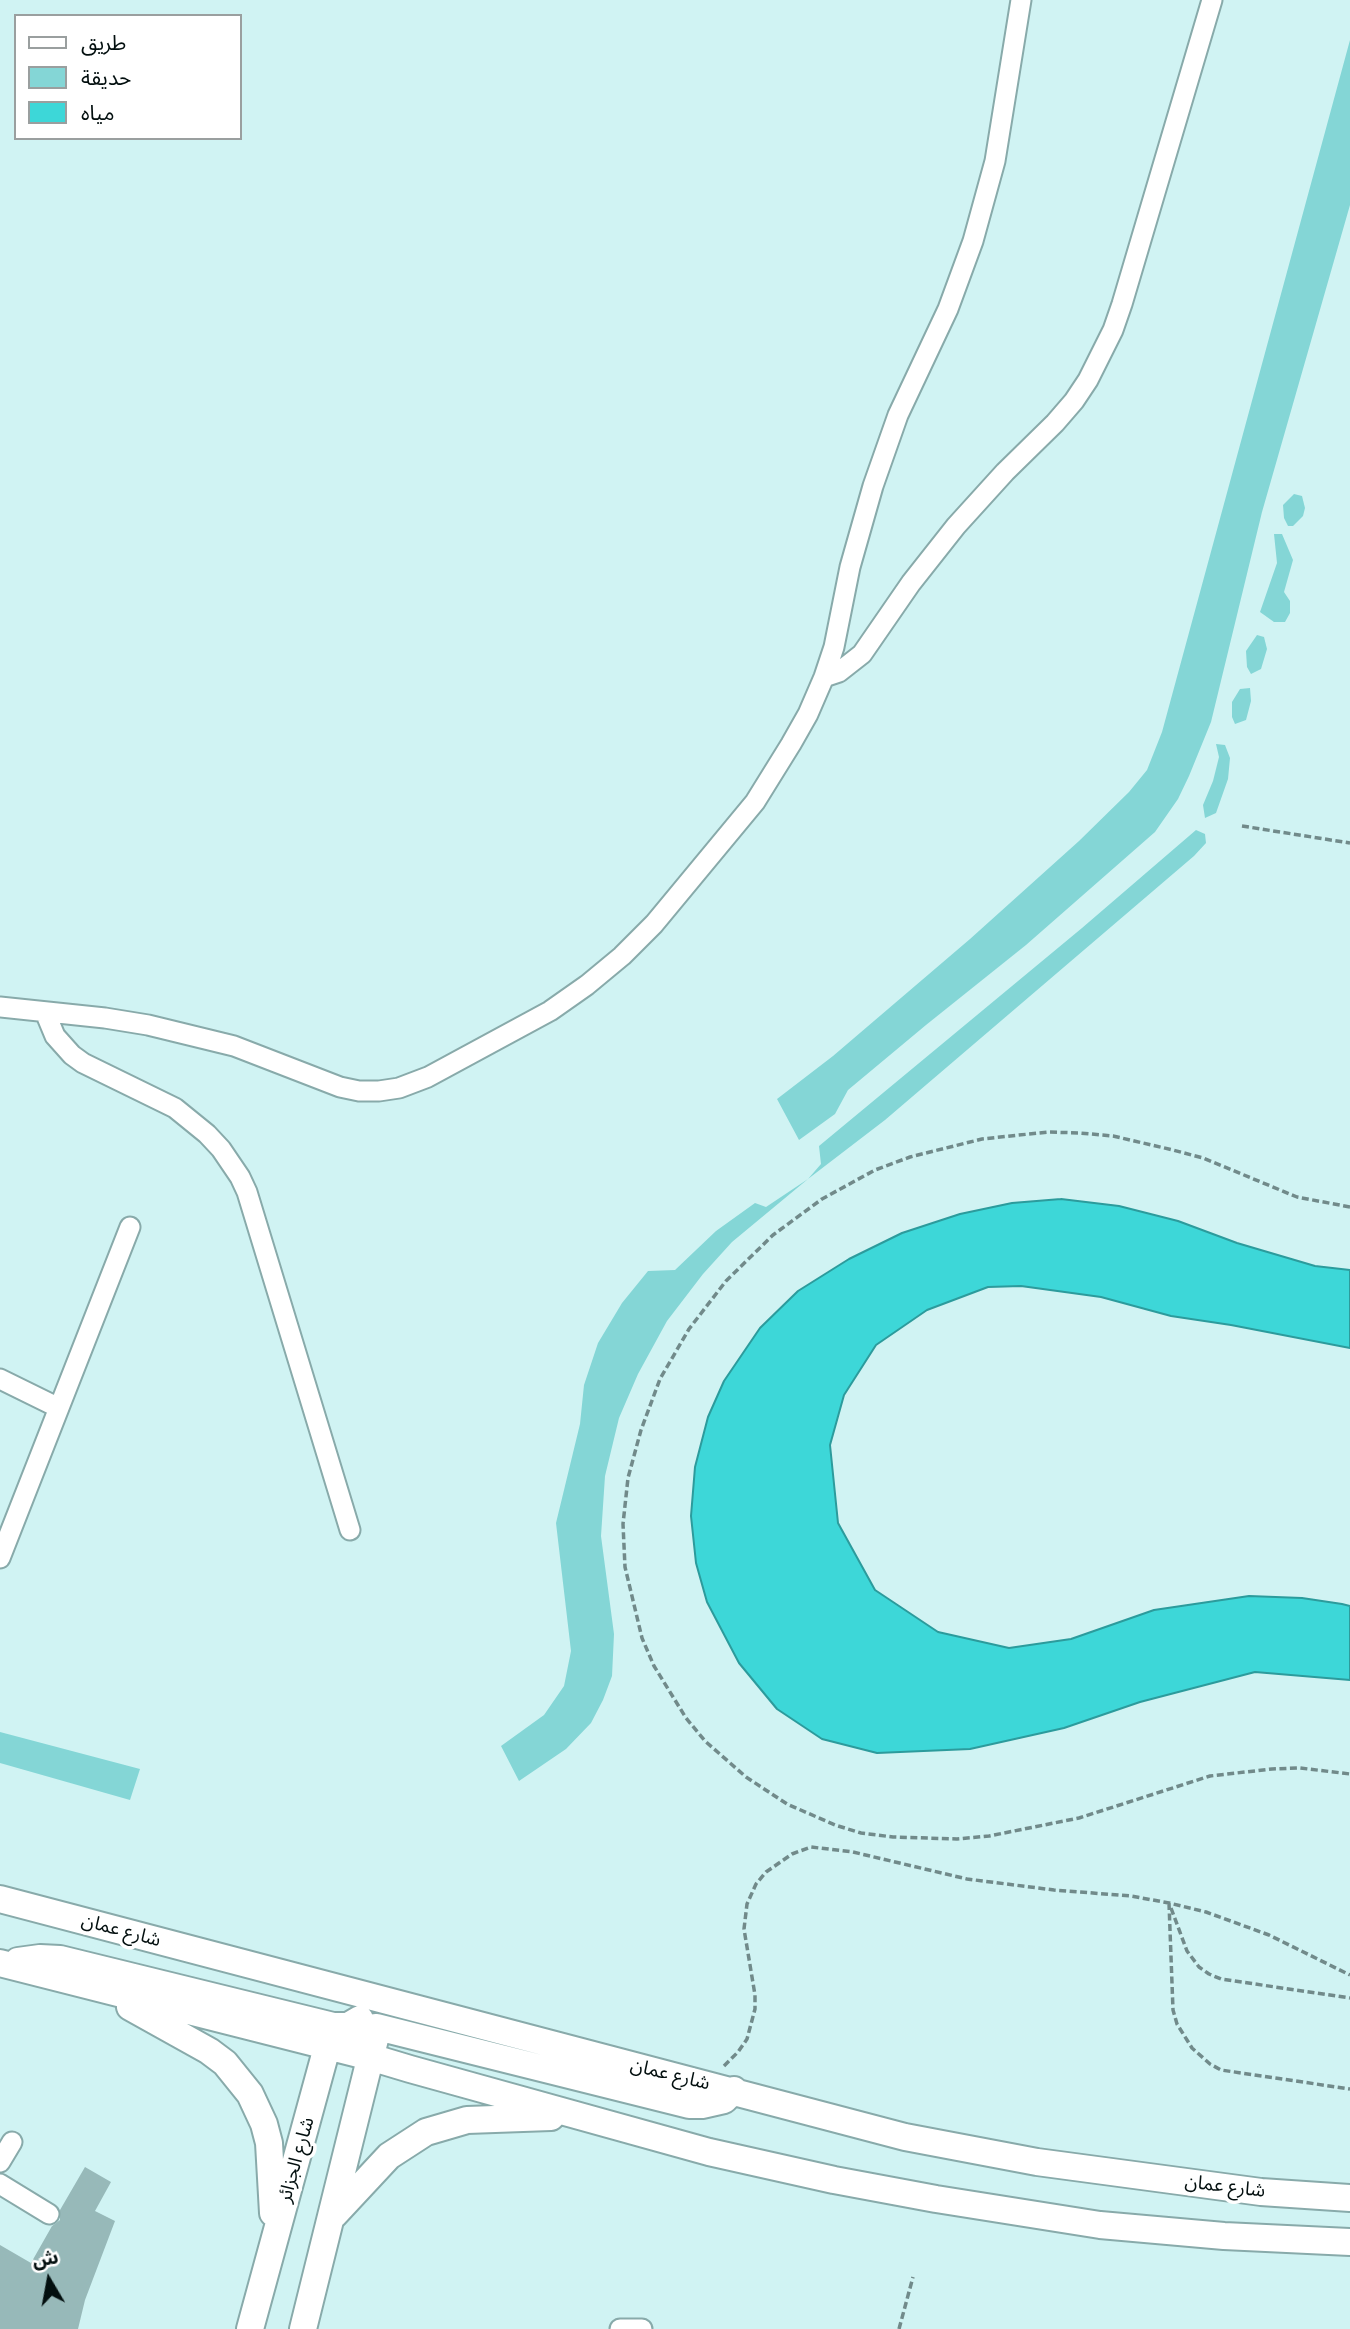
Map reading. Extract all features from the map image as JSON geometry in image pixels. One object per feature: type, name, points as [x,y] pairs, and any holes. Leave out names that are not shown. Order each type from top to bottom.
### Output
[{"type":"main road","name":"شارع عمان","points":[[0,1899],[673,2076],[728,2079],[905,2137],[1037,2162],[1261,2192],[1350,2198]]},
{"type":"main road","points":[[1,1964],[40,1958],[60,1959],[330,2036],[370,2057],[709,2152],[783,2169],[1038,2216],[1162,2232],[1350,2242]]},
{"type":"main road","points":[[1,1964],[98,1989],[330,2036],[377,2028],[689,2105],[724,2100],[728,2079]]},
{"type":"main road","points":[[98,1989],[209,2050],[239,2078],[264,2124],[269,2143],[273,2242]]},
{"type":"main road","name":"شارع الجزائر","points":[[250,2329],[341,1990]]},
{"type":"main road","points":[[330,2036],[355,2023],[377,1998]]},
{"type":"main road","points":[[303,2329],[377,2028],[377,1998]]},
{"type":"main road","points":[[330,2219],[388,2156],[426,2132],[467,2120],[580,2116]]},
{"type":"street","points":[[0,1007],[105,1018],[191,1035],[256,1054],[340,1087],[379,1091],[414,1083],[550,1012],[622,956],[654,924],[755,802],[791,744],[824,677],[834,647],[850,567],[873,486],[898,415],[948,309],[974,242],[995,161],[1021,0]]},
{"type":"street","points":[[824,677],[839,672],[862,654],[911,583],[956,526],[1055,423],[1088,380],[1113,330],[1122,304],[1212,0]]},
{"type":"street","points":[[45,1012],[55,1036],[72,1055],[175,1108],[207,1134],[240,1177],[247,1192],[351,1530]]},
{"type":"street","points":[[0,1559],[130,1227]]},
{"type":"street","points":[[0,1379],[59,1408]]},
{"type":"street","points":[[0,2162],[12,2142]]},
{"type":"street","points":[[0,2184],[49,2214]]},
{"type":"street","points":[[620,2329],[642,2329]]},
{"type":"path","points":[[1242,826],[1350,843]]},
{"type":"path","points":[[1350,1207],[1297,1197],[1203,1158],[1113,1136],[1080,1133],[1048,1132],[982,1139],[922,1153],[875,1170],[822,1199],[773,1235],[726,1281],[689,1329],[660,1379],[640,1430],[628,1478],[623,1535],[629,1588],[642,1638],[654,1666],[686,1718],[705,1741],[766,1792],[798,1810],[835,1825],[861,1833],[893,1837],[957,1839],[989,1836],[1079,1818],[1210,1776],[1300,1768],[1350,1774]]},
{"type":"path","points":[[728,2079],[738,2052],[747,2039],[755,2009],[744,1929],[747,1904],[756,1884],[766,1872],[779,1862],[811,1847],[853,1852],[967,1879],[1131,1896],[1169,1903],[1259,1931],[1350,1975]]},
{"type":"path","points":[[1169,1903],[1192,1960],[1209,1974],[1221,1979],[1350,1998]]},
{"type":"path","points":[[1169,1903],[1173,2010],[1177,2024],[1192,2049],[1221,2070],[1350,2090]]},
{"type":"path","points":[[899,2329],[913,2277]]},
{"type":"green space","points":[[1350,40],[1350,205],[1262,512],[1211,722],[1178,799],[1155,832],[1026,945],[848,1090],[835,1114],[799,1140],[777,1099],[833,1056],[970,939],[1079,841],[1129,792],[1147,770],[1162,732]]},
{"type":"green space","points":[[1294,494],[1302,496],[1305,508],[1303,516],[1293,526],[1288,526],[1283,505]]},
{"type":"green space","points":[[1274,534],[1282,534],[1293,560],[1284,592],[1290,601],[1290,613],[1285,622],[1274,622],[1260,612],[1277,563]]},
{"type":"green space","points":[[1257,635],[1264,637],[1267,649],[1261,669],[1251,674],[1247,667],[1246,651]]},
{"type":"green space","points":[[1250,688],[1251,701],[1246,720],[1235,724],[1232,702],[1240,689]]},
{"type":"green space","points":[[1216,744],[1225,745],[1230,758],[1228,779],[1216,813],[1205,818],[1203,805],[1219,757]]},
{"type":"green space","points":[[1196,830],[1205,834],[1206,843],[1194,856],[885,1120],[808,1179],[821,1164],[819,1146]]},
{"type":"green space","points":[[808,1179],[732,1242],[703,1274],[667,1321],[638,1374],[619,1418],[605,1476],[601,1536],[614,1634],[612,1676],[591,1723],[566,1749],[519,1781],[501,1746],[544,1715],[564,1686],[571,1651],[556,1523],[580,1424],[584,1385],[598,1343],[622,1303],[648,1271],[675,1270],[716,1231],[755,1203],[766,1207]]},
{"type":"green space","points":[[0,1732],[140,1769],[130,1800],[0,1763]]},
{"type":"water","points":[[1061,1199],[1119,1206],[1178,1221],[1237,1243],[1315,1266],[1350,1270],[1350,1348],[1171,1316],[1101,1297],[1021,1286],[988,1287],[927,1310],[876,1345],[844,1395],[830,1445],[838,1523],[875,1590],[938,1632],[1009,1648],[1071,1639],[1154,1610],[1249,1596],[1302,1598],[1342,1604],[1350,1606],[1350,1680],[1255,1672],[1140,1702],[1064,1728],[970,1749],[877,1753],[822,1739],[777,1709],[739,1663],[707,1602],[696,1563],[691,1516],[695,1467],[708,1417],[724,1381],[760,1328],[798,1291],[849,1259],[902,1233],[960,1214],[1012,1203]]},
{"type":"building","points":[[85,2167],[111,2182],[95,2211],[115,2221],[85,2300],[78,2329],[0,2329],[0,2245],[31,2263],[52,2226],[60,2220],[60,2210]]}]
